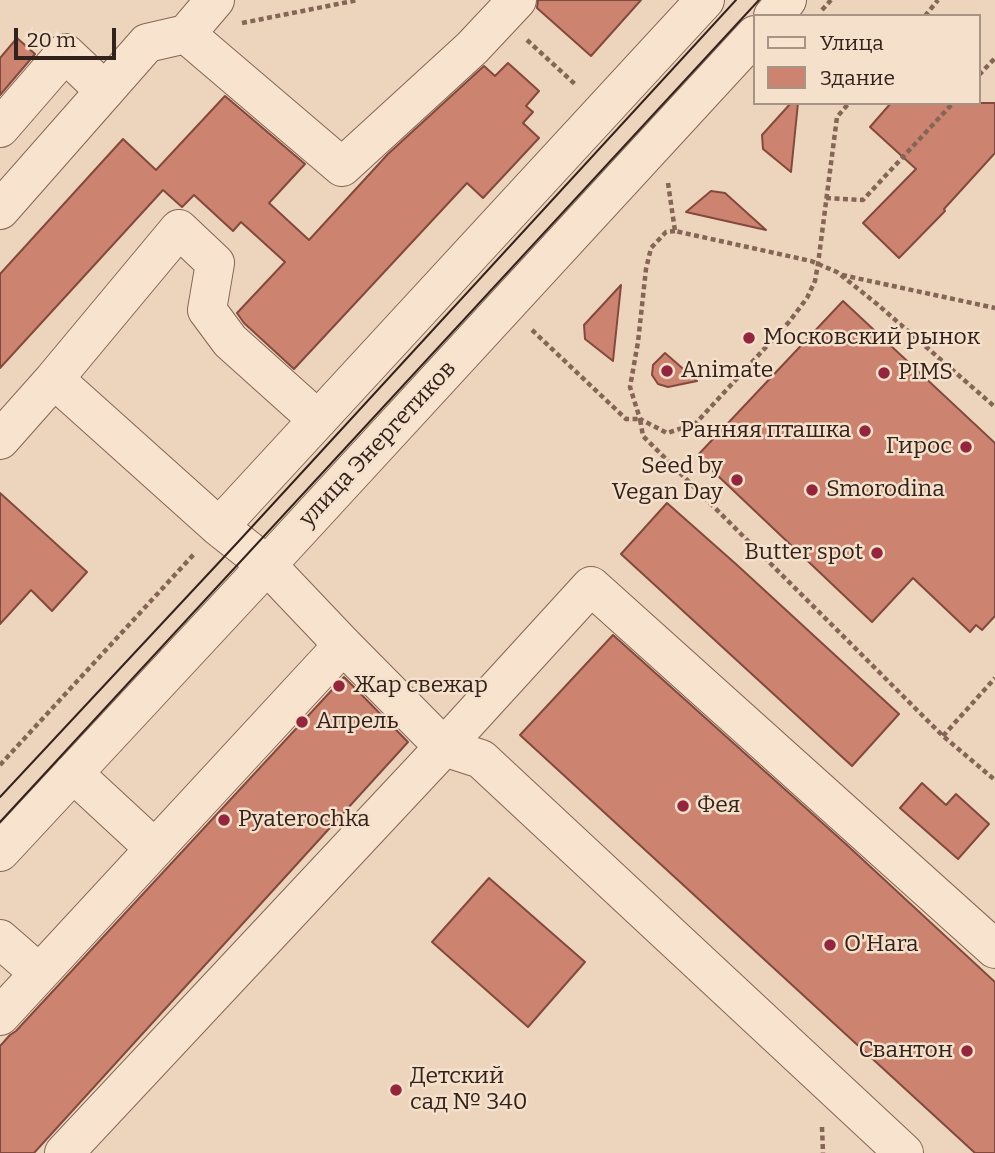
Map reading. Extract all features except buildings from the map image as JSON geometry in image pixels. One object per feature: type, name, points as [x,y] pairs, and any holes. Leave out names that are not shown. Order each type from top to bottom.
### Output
[{"type":"street","points":[[219,527],[705,0]]},
{"type":"street","points":[[775,14],[787,0]]},
{"type":"street","points":[[186,34],[342,167],[472,48],[509,9]]},
{"type":"street","points":[[0,210],[147,43],[186,34],[227,12]]},
{"type":"street","name":"улица Энергетиков","points":[[0,852],[754,36]]},
{"type":"street","points":[[0,128],[65,53],[105,91]]},
{"type":"street","points":[[0,440],[180,229],[215,263],[207,310],[230,341],[318,420]]},
{"type":"street","points":[[54,379],[219,527],[267,565],[444,747],[481,759],[904,1153]]},
{"type":"street","points":[[64,1153],[591,586],[990,936]]},
{"type":"street","points":[[0,1016],[343,645]]},
{"type":"street","points":[[74,773],[155,848]]},
{"type":"street","points":[[0,939],[39,974]]},
{"type":"path","points":[[227,12],[358,0]]},
{"type":"path","points":[[927,14],[939,0]]},
{"type":"path","points":[[509,9],[603,110]]},
{"type":"path","points":[[981,73],[995,58]]},
{"type":"path","points":[[529,327],[626,419],[640,419],[667,433],[695,424],[795,314],[816,281],[837,117],[847,105]]},
{"type":"path","points":[[826,198],[863,200],[951,105]]},
{"type":"path","points":[[667,175],[676,231]]},
{"type":"path","points":[[995,308],[840,274],[811,261],[676,231],[666,232],[651,248],[646,269],[630,387],[640,419],[642,436],[943,736],[995,780]]},
{"type":"path","points":[[840,274],[995,407]]},
{"type":"path","points":[[0,765],[219,527]]},
{"type":"path","points":[[943,736],[995,678]]},
{"type":"tram line","points":[[0,797],[736,0]]},
{"type":"tram line","points":[[0,822],[759,0]]},
{"type":"place","name":"Московский рынок","points":[[749,338]]},
{"type":"place","name":"Animate","points":[[667,371]]},
{"type":"place","name":"PIMS","points":[[884,373]]},
{"type":"place","name":"Ранняя пташка","points":[[865,431]]},
{"type":"place","name":"Гирос","points":[[966,447]]},
{"type":"place","name":"Seed by Vegan Day","points":[[737,480]]},
{"type":"place","name":"Smorodina","points":[[812,490]]},
{"type":"place","name":"Butter spot","points":[[877,553]]},
{"type":"place","name":"Жар свежар","points":[[339,686]]},
{"type":"place","name":"Апрель","points":[[302,722]]},
{"type":"place","name":"Фея","points":[[683,806]]},
{"type":"place","name":"Pyaterochka","points":[[224,820]]},
{"type":"place","name":"O'Hara","points":[[830,945]]},
{"type":"place","name":"Свантон","points":[[967,1051]]},
{"type":"place","name":"Детский сад № 340","points":[[396,1090]]}]
